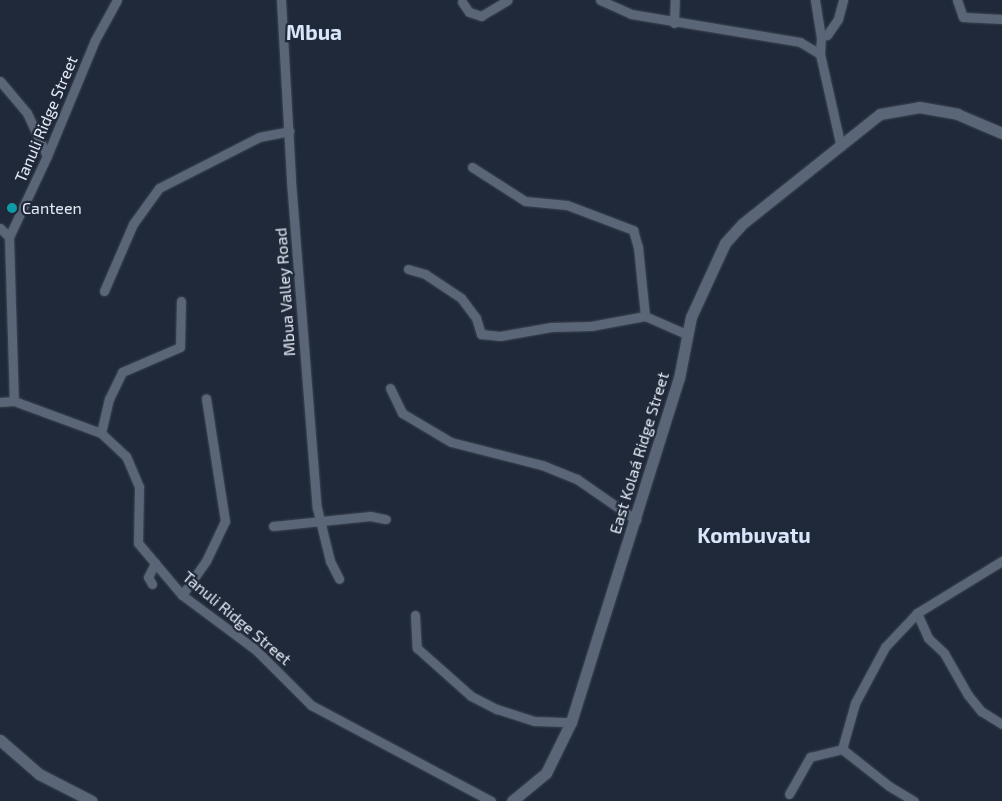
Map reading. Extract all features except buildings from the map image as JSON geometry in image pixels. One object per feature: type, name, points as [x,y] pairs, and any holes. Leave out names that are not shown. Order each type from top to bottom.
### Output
[{"type":"street","name":"Tanuli Ridge Street","points":[[117,0],[95,40],[47,156],[9,237],[14,401],[101,433],[126,456],[139,487],[138,543],[182,595],[256,650],[311,705],[491,801]]},
{"type":"street","name":"Mbua Valley Road","points":[[281,0],[320,519],[330,561],[339,579]]},
{"type":"street","points":[[462,2],[469,12],[481,16],[508,0]]},
{"type":"street","points":[[600,0],[631,14],[674,23],[785,38],[800,42],[820,54]]},
{"type":"street","points":[[674,23],[675,0]]},
{"type":"street","points":[[814,0],[821,36],[820,54],[841,147]]},
{"type":"street","points":[[821,36],[827,35],[838,19],[843,0]]},
{"type":"street","points":[[957,0],[963,17],[1002,19]]},
{"type":"street","points":[[0,81],[27,113],[47,156]]},
{"type":"street","name":"East Kolaá Ridge Street","points":[[512,801],[546,773],[571,722],[636,520],[679,378],[688,335],[705,283],[725,243],[742,224],[880,114],[919,107],[957,114],[1002,134]]},
{"type":"street","points":[[104,291],[133,224],[159,188],[259,137],[290,131]]},
{"type":"street","points":[[472,167],[525,200],[567,205],[633,230],[638,247],[645,316]]},
{"type":"street","points":[[0,228],[9,237]]},
{"type":"street","points":[[408,269],[424,274],[461,298],[476,318],[481,334],[500,336],[551,327],[591,326],[645,316],[688,335]]},
{"type":"street","points":[[101,433],[109,400],[122,372],[180,347],[182,301]]},
{"type":"street","points":[[390,388],[402,413],[450,442],[542,465],[577,479],[636,520]]},
{"type":"street","points":[[182,595],[206,561],[225,521],[206,398]]},
{"type":"street","points":[[0,402],[14,401]]},
{"type":"street","points":[[273,526],[320,519],[370,516],[386,519]]},
{"type":"street","points":[[842,749],[855,703],[885,646],[917,613],[1002,562]]},
{"type":"street","points":[[152,584],[148,577],[154,563]]},
{"type":"street","points":[[917,613],[928,638],[944,653],[968,694],[981,711],[1002,724]]},
{"type":"street","points":[[415,615],[417,648],[471,696],[497,709],[534,721],[571,722]]},
{"type":"street","points":[[0,740],[40,774],[92,801]]},
{"type":"street","points":[[789,794],[810,757],[842,749]]},
{"type":"street","points":[[842,749],[889,786],[914,801]]},
{"type":"place","name":"Canteen","points":[[12,208]]},
{"type":"district","name":"Mbua","points":[[314,32]]},
{"type":"district","name":"Kombuvatu","points":[[754,535]]}]
